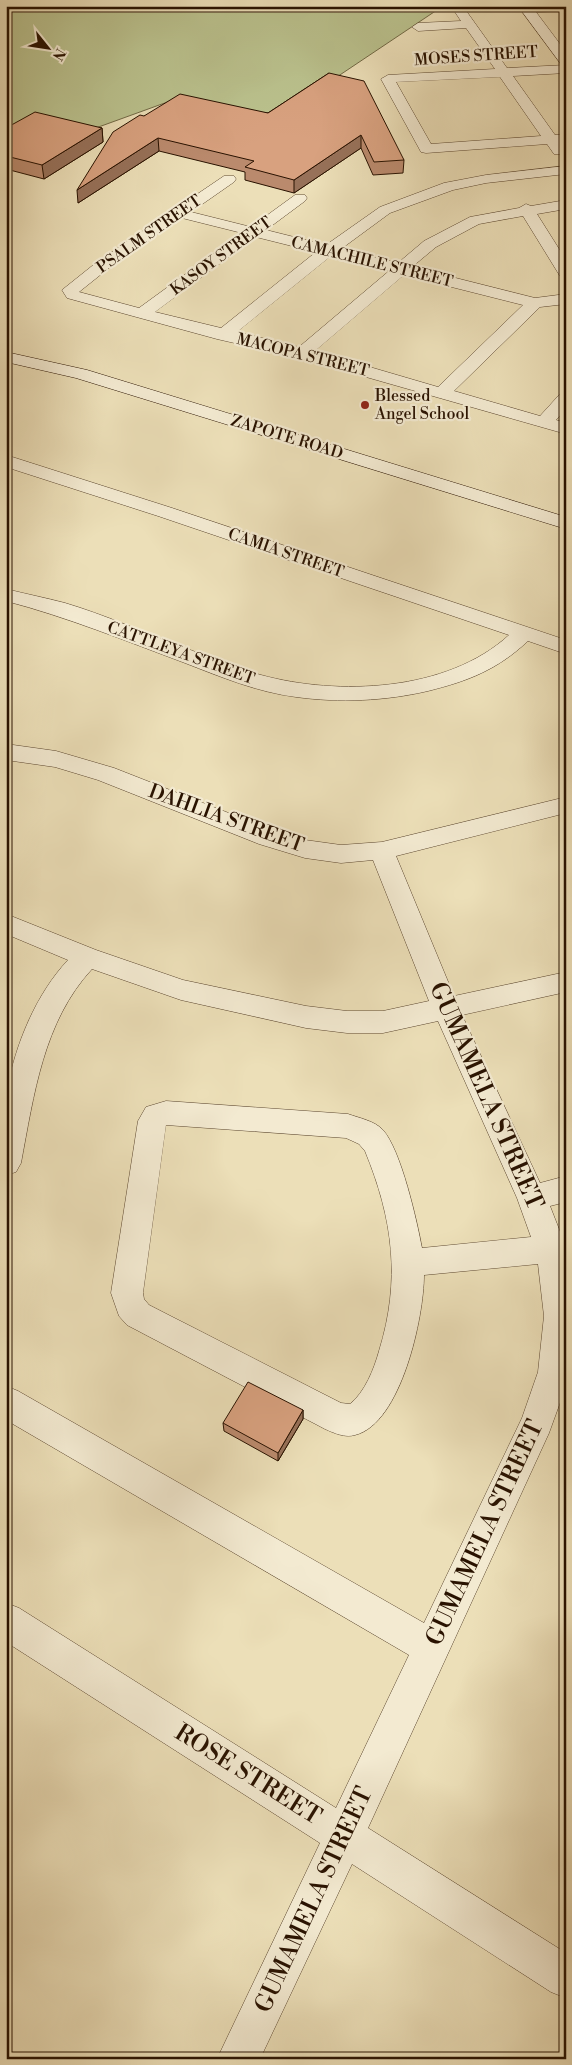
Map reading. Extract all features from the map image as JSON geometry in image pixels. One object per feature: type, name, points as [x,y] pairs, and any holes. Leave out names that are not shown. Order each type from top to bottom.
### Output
[{"type":"street","points":[[460,6],[461,12],[566,160]]},
{"type":"street","points":[[525,8],[566,7]]},
{"type":"street","points":[[525,8],[561,48],[566,61]]},
{"type":"street","points":[[418,27],[471,24]]},
{"type":"street","name":"MOSES STREET","points":[[551,139],[426,149],[388,80],[566,69]]},
{"type":"street","points":[[551,139],[566,138]]},
{"type":"street","points":[[223,335],[328,251],[385,210],[418,196],[449,186],[486,179],[566,170]]},
{"type":"street","name":"PSALM STREET","points":[[70,290],[229,180]]},
{"type":"street","name":"KASOY STREET","points":[[142,314],[300,198]]},
{"type":"street","points":[[302,353],[430,244],[475,220],[526,209],[566,204]]},
{"type":"street","points":[[526,209],[566,273]]},
{"type":"street","name":"CAMACHILE STREET","points":[[179,213],[535,302],[566,299]]},
{"type":"street","name":"MACOPA STREET","points":[[70,290],[74,294],[142,314],[302,353],[566,429]]},
{"type":"street","points":[[442,393],[535,302]]},
{"type":"street","name":"ZAPOTE ROAD","points":[[8,359],[81,374],[566,523]]},
{"type":"street","points":[[544,423],[566,398]]},
{"type":"street","name":"CAMIA STREET","points":[[6,461],[165,512],[558,645]]},
{"type":"street","name":"CATTLEYA STREET","points":[[6,595],[66,610],[254,681],[296,690],[343,694],[404,689],[456,678],[485,663],[510,646],[524,633]]},
{"type":"street","points":[[558,645],[566,623]]},
{"type":"street","name":"DAHLIA STREET","points":[[6,752],[56,758],[106,774],[268,838],[305,849],[341,854],[382,851],[566,805]]},
{"type":"street","name":"GUMAMELA STREET","points":[[238,2059],[537,1422],[554,1372],[560,1316],[551,1249],[532,1198],[446,1009],[382,851]]},
{"type":"street","points":[[6,923],[87,957],[181,990],[306,1017],[347,1022],[383,1022],[566,982]]},
{"type":"street","points":[[6,1163],[28,1058],[37,1033],[51,1004],[65,982],[87,957]]},
{"type":"street","points":[[176,1114],[348,1126],[370,1136],[380,1150],[390,1181],[403,1227],[408,1263],[405,1307],[396,1353],[367,1410],[353,1420],[337,1418],[138,1315],[130,1306],[127,1293],[152,1120],[156,1115],[176,1114]]},
{"type":"street","points":[[532,1198],[566,1190]]},
{"type":"street","points":[[408,1263],[551,1249]]},
{"type":"street","points":[[6,1402],[432,1648]]},
{"type":"street","name":"ROSE STREET","points":[[6,1621],[566,1977]]},
{"type":"green space","points":[[6,6],[443,6],[280,115],[173,100],[93,129],[6,131]]},
{"type":"building","points":[[329,73],[364,81],[404,160],[374,162],[361,135],[294,180],[245,167],[254,161],[158,138],[77,190],[113,132],[180,94],[268,113]]},
{"type":"building","points":[[35,112],[102,128],[42,165],[6,156],[6,128]]},
{"type":"building","points":[[248,1382],[303,1410],[278,1453],[223,1423]]},
{"type":"place","name":"Blessed Angel School","points":[[365,405]]}]
